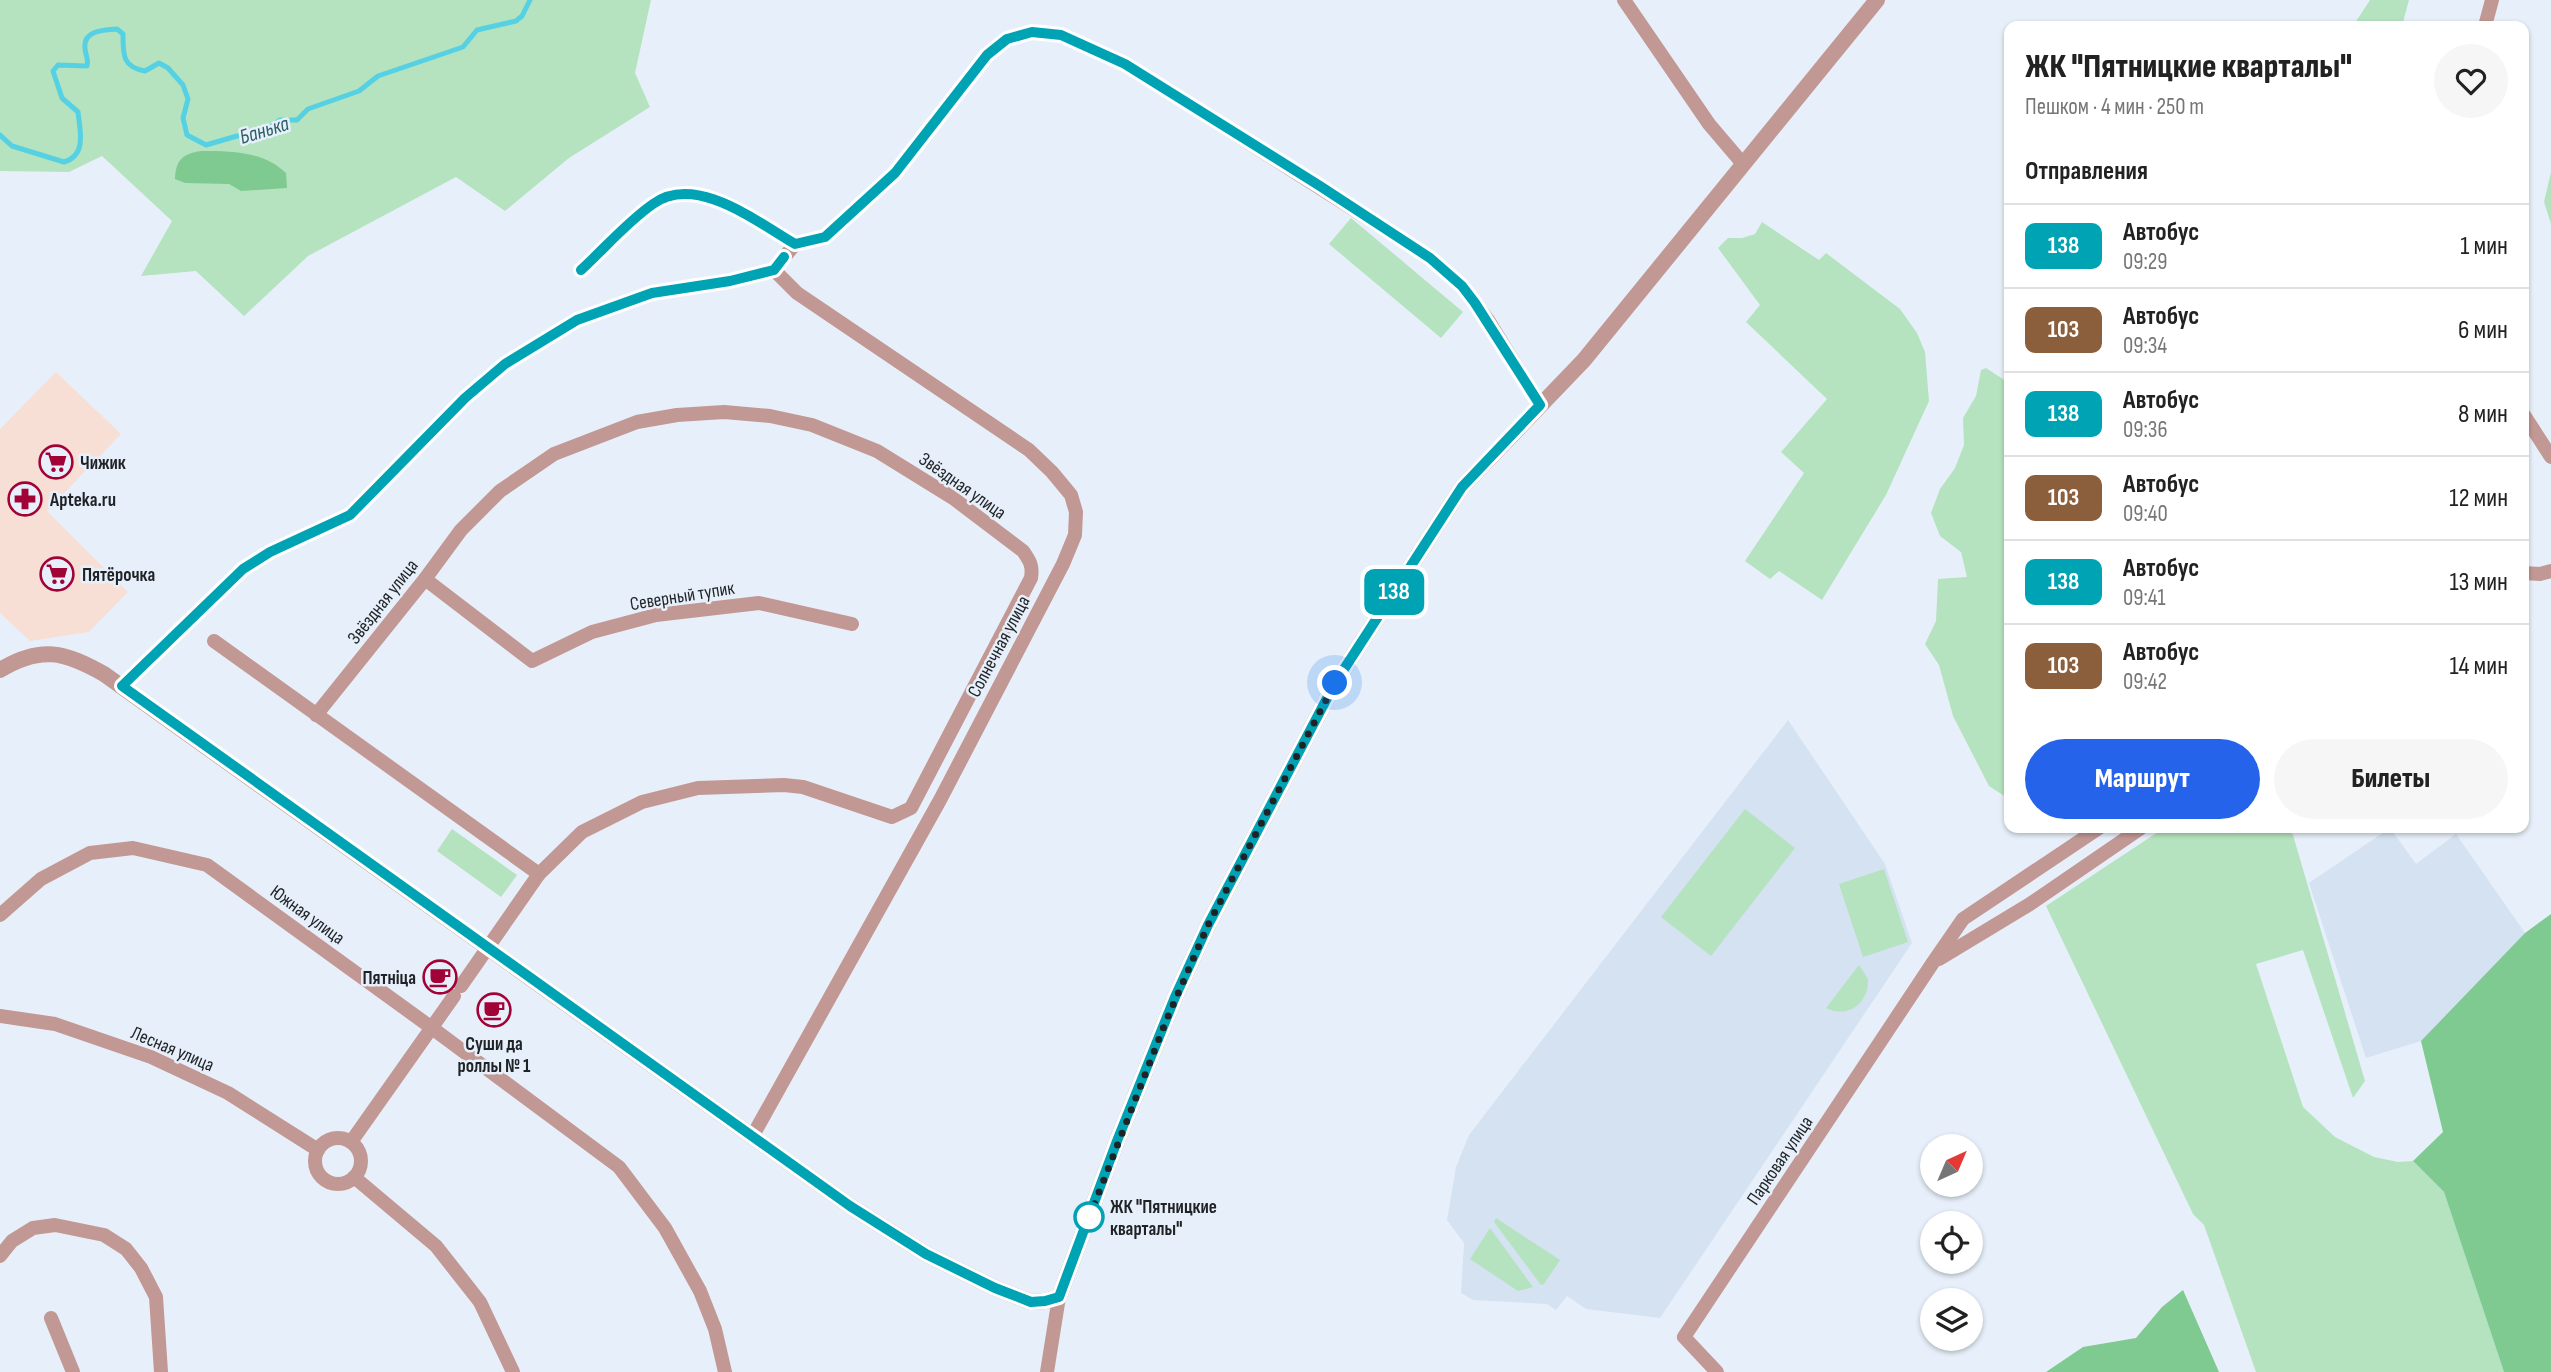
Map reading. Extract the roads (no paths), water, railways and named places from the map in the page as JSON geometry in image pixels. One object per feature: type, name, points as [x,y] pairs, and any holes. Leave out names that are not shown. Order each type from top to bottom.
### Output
[{"type":"street","points":[[1625,0],[1709,124],[1743,164]]},
{"type":"street","points":[[1047,1372],[1059,1297],[1117,1141],[1191,961],[1335,683],[1462,487],[1584,360],[1877,0]]},
{"type":"street","points":[[2486,21],[2492,0]]},
{"type":"street","points":[[122,686],[243,569],[270,552],[350,515],[465,398],[505,364],[577,320],[652,293],[730,281],[774,270],[795,244],[825,237],[895,173],[987,55],[1007,39],[1032,32],[1061,35],[1125,64],[1430,258],[1462,286],[1475,303],[1540,405]]},
{"type":"street","points":[[581,270],[654,202],[684,192],[710,197],[795,244]]},
{"type":"street","name":"Солнечная улица","points":[[752,1137],[940,800],[1063,564],[1075,535],[1076,512],[1071,495],[1030,450],[797,293],[774,270]]},
{"type":"street","name":"Звёздная улица","points":[[316,715],[461,530],[500,491],[554,454],[637,422],[677,415],[724,412],[796,421],[877,451],[953,498],[1023,551],[1033,568],[1031,578],[911,808],[891,817],[803,787],[784,785],[698,788],[642,802],[582,832],[539,874]]},
{"type":"street","points":[[2529,423],[2551,457]]},
{"type":"street","points":[[2529,573],[2551,571]]},
{"type":"street","name":"Северный тупик","points":[[425,579],[532,661],[592,632],[656,615],[759,603],[852,624]]},
{"type":"street","points":[[214,641],[539,874],[351,1142]]},
{"type":"street","points":[[0,670],[34,655],[61,654],[79,660],[122,686],[850,1206],[926,1254],[995,1288],[1031,1302],[1059,1297]]},
{"type":"street","name":"Парковая улица","points":[[1717,1372],[1684,1337],[1932,964],[1964,919],[2092,833]]},
{"type":"street","name":"Парковая улица","points":[[1932,964],[2030,904],[2134,833]]},
{"type":"street","name":"Южная улица","points":[[0,915],[41,879],[90,853],[133,848],[207,865],[619,1167],[665,1228],[699,1290],[715,1329],[725,1372]]},
{"type":"street","name":"Лесная улица","points":[[0,1016],[55,1024],[151,1057],[228,1093],[318,1150]]},
{"type":"street","points":[[334,1139],[351,1142],[361,1161],[354,1177],[342,1184],[325,1180],[316,1165],[318,1150],[334,1139]]},
{"type":"street","points":[[354,1177],[436,1246],[480,1302],[513,1372]]},
{"type":"street","points":[[0,1256],[12,1241],[33,1228],[55,1225],[104,1235],[126,1250],[141,1268],[156,1297],[161,1372]]},
{"type":"street","points":[[51,1318],[73,1372]]},
{"type":"waterway","name":"Банька","points":[[0,135],[12,146],[64,162],[76,154],[81,134],[78,112],[62,98],[53,71],[58,65],[87,66],[85,42],[91,34],[101,31],[117,29],[123,34],[125,58],[137,69],[145,71],[159,63],[168,68],[183,85],[188,99],[183,118],[187,135],[206,145],[237,136],[261,134],[280,120],[297,120],[308,109],[359,91],[378,76],[463,47],[477,30],[516,21],[522,16],[530,0]]},
{"type":"place","name":"Чижик","points":[[56,462]]},
{"type":"place","name":"Apteka.ru","points":[[25,499]]},
{"type":"place","name":"Пятёрочка","points":[[57,574]]},
{"type":"place","name":"Пятнiца","points":[[440,977]]},
{"type":"place","name":"Суши да роллы № 1","points":[[494,1010]]},
{"type":"place","name":"ЖК \"Пятницкие кварталы\"","points":[[1089,1217]]}]
